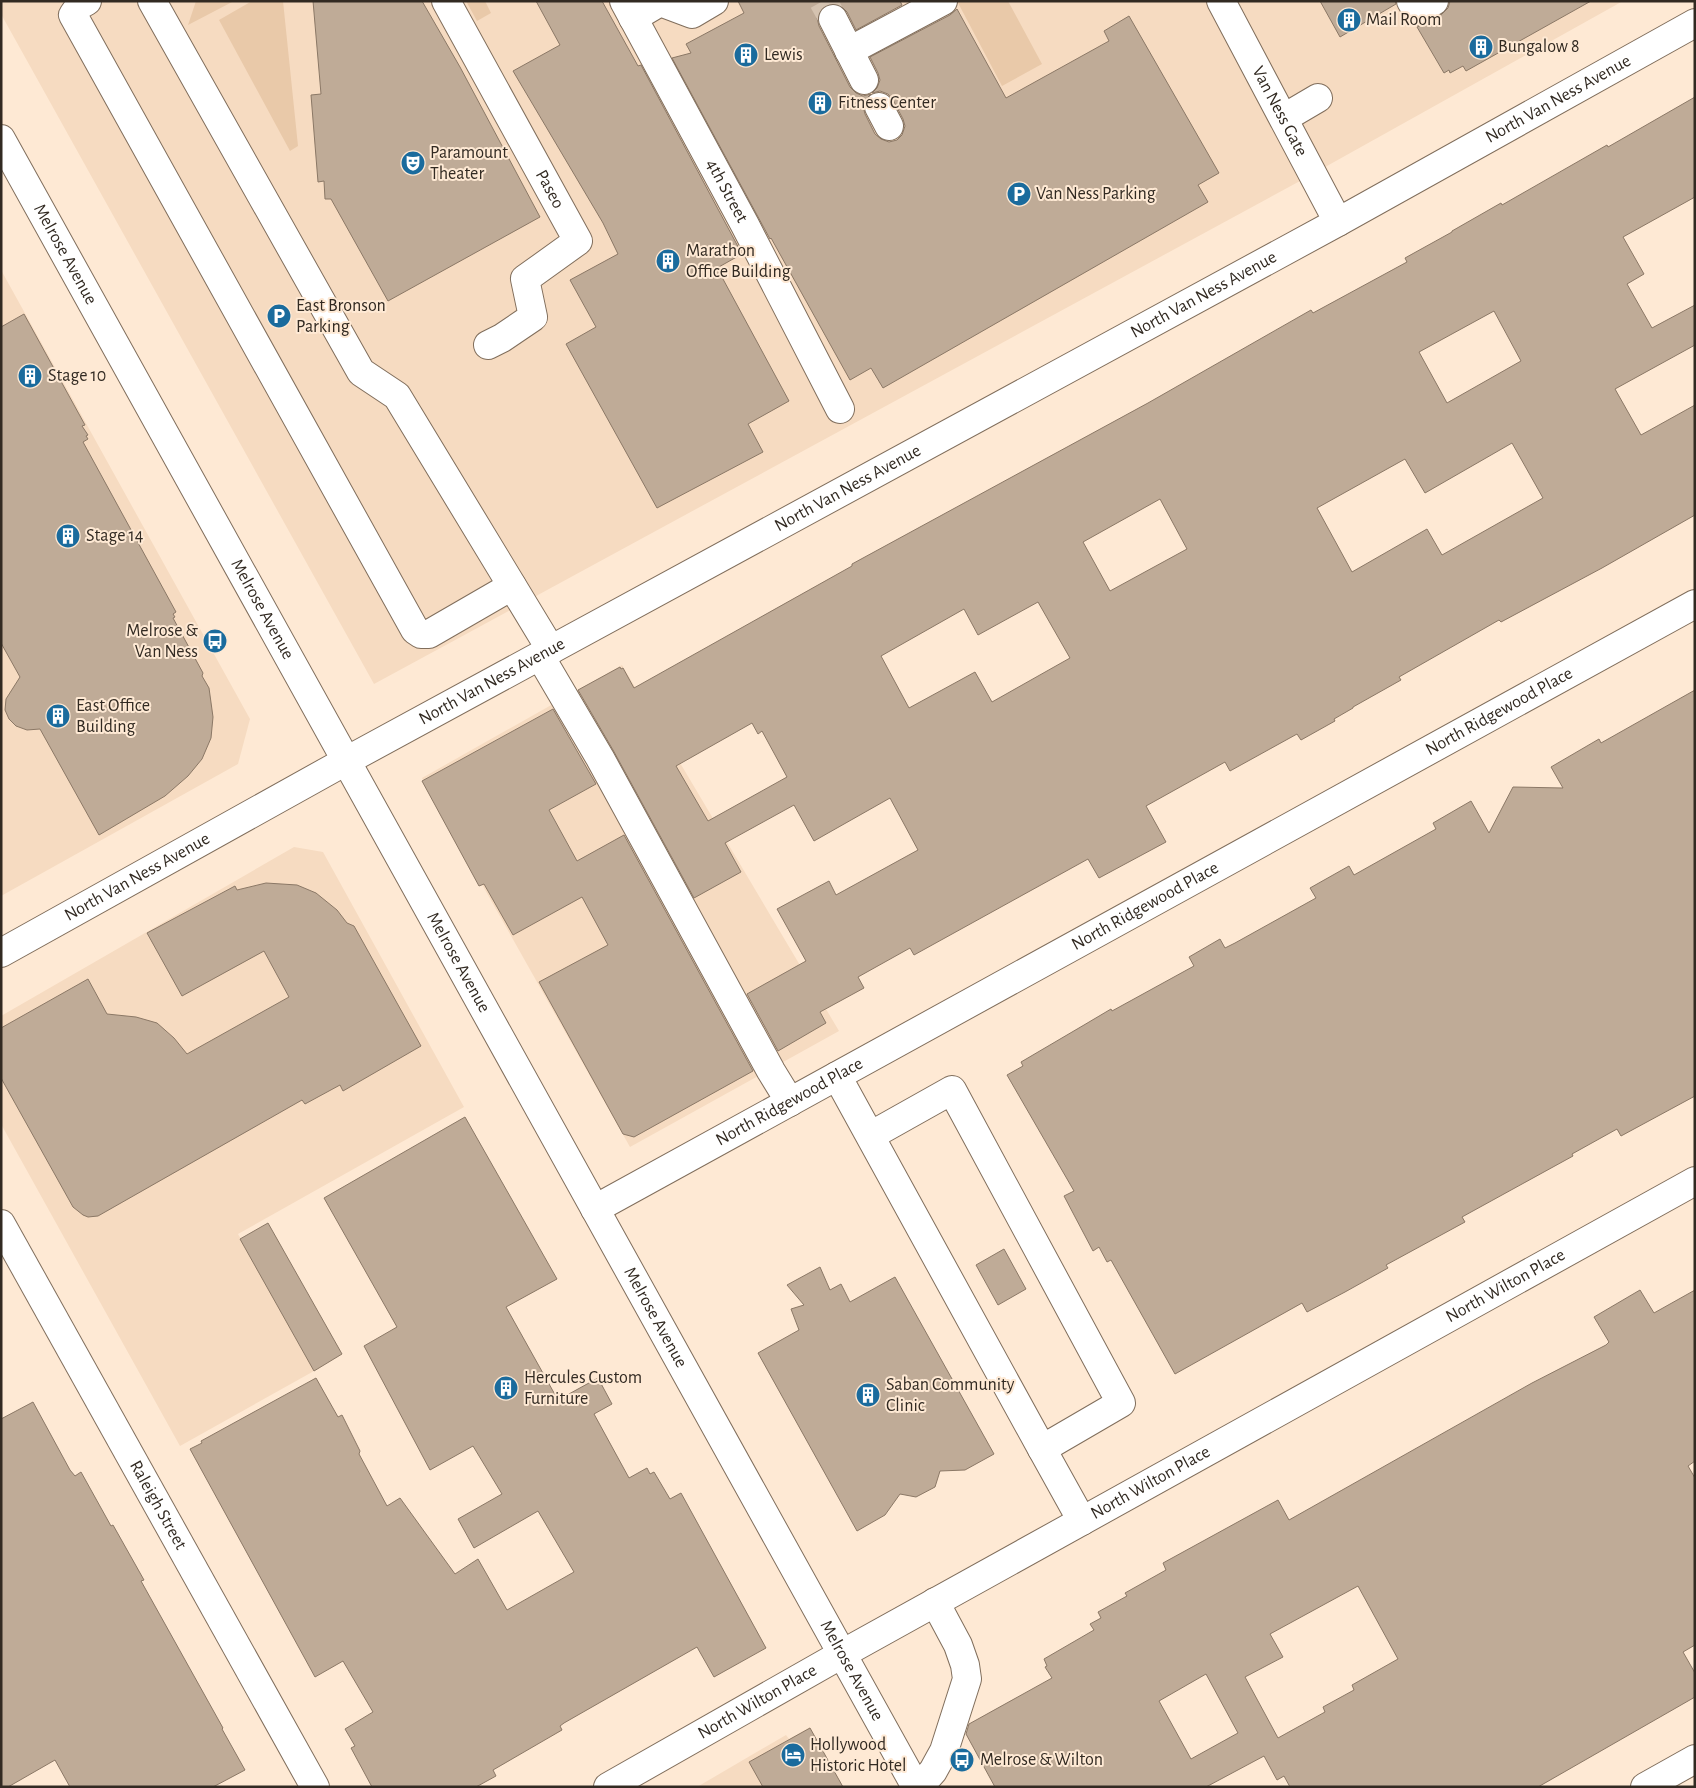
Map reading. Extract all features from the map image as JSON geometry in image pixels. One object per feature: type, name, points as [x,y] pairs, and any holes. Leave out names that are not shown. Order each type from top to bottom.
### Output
[{"type":"street","points":[[87,1],[80,5],[73,15],[415,630],[421,634],[429,634],[512,586]]},
{"type":"street","points":[[152,1],[361,372],[397,396],[512,586],[600,758],[771,1071],[790,1102]]},
{"type":"street","name":"Paseo","points":[[446,1],[578,241],[525,279],[533,316],[488,346]]},
{"type":"street","points":[[628,10],[660,2],[692,14],[714,1]]},
{"type":"street","points":[[849,51],[943,1]]},
{"type":"street","name":"Van Ness Gate","points":[[1221,1],[1338,222]]},
{"type":"street","points":[[1411,1],[1417,11],[1434,1]]},
{"type":"street","name":"4th Street","points":[[628,10],[745,225],[840,409]]},
{"type":"street","points":[[833,19],[864,80]]},
{"type":"street","name":"North Van Ness Avenue","points":[[1,953],[346,761],[1338,222],[1695,23]]},
{"type":"street","points":[[1284,118],[1318,98]]},
{"type":"street","name":"Melrose Avenue","points":[[1,139],[842,1654],[918,1787]]},
{"type":"street","name":"North Ridgewood Place","points":[[595,1209],[1695,604]]},
{"type":"street","points":[[837,1076],[1082,1521]]},
{"type":"street","points":[[870,1136],[952,1090],[1121,1403],[1042,1449]]},
{"type":"street","name":"North Wilton Place","points":[[608,1787],[935,1602],[1695,1181]]},
{"type":"street","name":"Raleigh Street","points":[[1,1224],[315,1787]]},
{"type":"street","points":[[918,1787],[933,1771],[944,1752],[967,1679],[965,1665],[958,1644],[935,1602]]},
{"type":"street","points":[[1646,1787],[1695,1759]]},
{"type":"shaded area","points":[[1,1],[1623,1],[1300,181],[374,684],[1,14]]},
{"type":"shaded area","points":[[196,1],[234,1],[188,25]]},
{"type":"shaded area","points":[[252,1],[283,1],[298,146],[290,151],[219,20]]},
{"type":"shaded area","points":[[466,1],[485,1],[491,13],[477,21]]},
{"type":"shaded area","points":[[957,1],[1008,1],[1042,64],[1002,86]]},
{"type":"shaded area","points":[[1,270],[250,719],[238,764],[1,896]]},
{"type":"shaded area","points":[[622,665],[839,1031],[630,1147],[422,778]]},
{"type":"shaded area","points":[[294,847],[323,852],[464,1107],[238,1234],[314,1371],[180,1446],[1,1124],[1,1016]]},
{"type":"shaded area","name":"Hollywood Historic Hotel","points":[[810,1727],[843,1787],[697,1787],[786,1735],[789,1739]]},
{"type":"building","name":"Paramount Theater","points":[[313,1],[422,1],[460,67],[540,217],[388,301],[331,199],[325,199],[324,181],[318,182],[311,95],[321,94]]},
{"type":"building","name":"Marathon Office Building","points":[[536,1],[602,1],[638,66],[641,65],[742,254],[717,268],[789,401],[748,424],[763,452],[657,508],[566,344],[596,327],[570,280],[618,254],[603,223],[513,71],[560,45]]},
{"type":"building","name":"Van Ness Parking","points":[[738,1],[900,1],[902,5],[856,30],[847,12],[841,6],[834,3],[826,5],[820,11],[817,18],[819,26],[850,87],[856,93],[863,96],[871,94],[863,106],[865,114],[875,134],[889,142],[897,140],[902,135],[905,126],[893,100],[888,94],[880,91],[872,93],[877,88],[880,80],[870,57],[950,15],[957,9],[1006,98],[1109,41],[1104,31],[1129,16],[1219,173],[1198,185],[1208,202],[883,388],[871,368],[850,380],[770,239],[672,58],[691,53],[686,44],[744,13]]},
{"type":"building","name":"Mail Room","points":[[1320,1],[1395,1],[1396,4],[1340,37]]},
{"type":"building","name":"Bungalow 8","points":[[1450,1],[1591,1],[1466,71],[1463,66],[1450,73],[1449,70],[1444,73],[1417,27],[1442,14],[1448,8]]},
{"type":"building","points":[[1695,97],[1695,197],[1623,237],[1644,274],[1627,284],[1652,328],[1695,305],[1695,345],[1615,389],[1641,435],[1695,405],[1695,515],[1602,568],[1501,622],[1499,620],[1399,677],[1401,680],[1353,707],[1334,719],[1335,721],[1301,740],[1297,734],[1230,771],[1225,762],[1146,806],[1166,842],[1099,878],[1088,859],[914,955],[910,948],[858,977],[864,988],[820,1012],[826,1023],[778,1051],[747,994],[806,961],[777,909],[829,881],[836,895],[918,850],[890,798],[814,841],[794,805],[725,843],[741,872],[694,898],[578,690],[620,667],[621,669],[623,668],[634,688],[852,566],[852,564],[1148,403],[1311,310],[1313,313],[1407,262],[1405,258],[1501,203],[1502,205],[1607,145],[1608,147]],"holes":[[[1494,311],[1521,361],[1447,403],[1419,352]],[[1512,443],[1543,498],[1442,555],[1427,529],[1352,572],[1317,508],[1405,459],[1425,493]],[[1160,499],[1187,549],[1110,591],[1083,542]],[[1038,602],[1070,658],[992,702],[975,672],[909,708],[881,656],[964,609],[978,635]],[[752,723],[758,734],[762,731],[787,777],[708,821],[676,766]]]},
{"type":"building","points":[[24,314],[85,425],[82,426],[88,435],[86,436],[88,439],[83,442],[176,612],[173,614],[175,617],[173,618],[203,673],[202,676],[209,688],[213,717],[211,738],[202,759],[188,776],[165,796],[99,835],[40,729],[27,730],[16,726],[9,719],[5,710],[6,699],[20,677],[1,643],[1,327]]},
{"type":"building","points":[[1695,690],[1695,1096],[1621,1136],[1617,1129],[1572,1154],[1573,1156],[1462,1217],[1465,1222],[1386,1265],[1388,1268],[1345,1292],[1307,1312],[1302,1303],[1175,1374],[1111,1260],[1107,1262],[1099,1247],[1093,1251],[1064,1196],[1074,1191],[1007,1075],[1023,1066],[1021,1062],[1111,1009],[1112,1011],[1194,966],[1189,957],[1220,939],[1225,948],[1235,943],[1316,898],[1310,888],[1349,866],[1354,875],[1436,829],[1433,823],[1471,801],[1489,833],[1513,787],[1563,788],[1551,767],[1599,739],[1601,743]]},
{"type":"building","points":[[553,709],[596,784],[549,810],[577,861],[624,835],[753,1071],[634,1137],[623,1134],[539,982],[608,945],[582,897],[513,935],[484,884],[479,886],[422,781]]},
{"type":"building","points":[[266,883],[297,885],[316,893],[337,910],[347,923],[354,926],[421,1046],[343,1091],[340,1085],[305,1104],[302,1100],[98,1216],[88,1217],[83,1215],[73,1207],[1,1078],[1,1028],[88,979],[107,1014],[136,1017],[157,1023],[174,1038],[187,1054],[289,997],[264,951],[182,996],[147,933],[235,886],[237,890]]},
{"type":"building","points":[[465,1117],[557,1279],[506,1307],[558,1400],[598,1378],[612,1404],[594,1414],[629,1478],[647,1468],[650,1474],[654,1472],[670,1499],[681,1493],[766,1648],[714,1677],[697,1647],[564,1723],[560,1726],[562,1730],[493,1770],[496,1776],[476,1787],[372,1787],[351,1748],[355,1746],[345,1729],[373,1712],[343,1661],[315,1677],[190,1449],[202,1443],[201,1441],[316,1378],[338,1417],[342,1415],[360,1451],[359,1454],[387,1506],[400,1498],[455,1574],[478,1559],[507,1610],[574,1572],[538,1511],[474,1548],[458,1519],[502,1494],[473,1446],[430,1470],[364,1346],[397,1327],[324,1198]]},
{"type":"building","points":[[268,1223],[342,1354],[314,1371],[240,1239]]},
{"type":"building","points":[[1004,1249],[1026,1289],[998,1305],[976,1265]]},
{"type":"building","name":"Saban Community Clinic","points":[[820,1267],[830,1290],[841,1284],[850,1302],[895,1277],[994,1454],[965,1470],[940,1471],[935,1487],[916,1497],[900,1494],[885,1515],[857,1531],[758,1353],[799,1330],[791,1309],[804,1305],[787,1285]]},
{"type":"building","points":[[1640,1290],[1654,1313],[1695,1290],[1695,1461],[1688,1466],[1695,1478],[1695,1645],[1683,1652],[1695,1673],[1695,1697],[1538,1787],[1290,1787],[1284,1776],[1277,1780],[1264,1756],[1206,1787],[995,1787],[966,1734],[969,1724],[1052,1678],[1045,1667],[1047,1666],[1044,1659],[1094,1630],[1090,1624],[1101,1618],[1098,1612],[1127,1596],[1125,1593],[1166,1570],[1163,1563],[1278,1500],[1289,1520],[1532,1383],[1606,1345],[1609,1342],[1594,1317]],"holes":[[[1358,1586],[1398,1659],[1352,1685],[1354,1690],[1323,1707],[1325,1712],[1278,1738],[1245,1677],[1283,1657],[1270,1634]],[[1206,1674],[1238,1733],[1191,1759],[1159,1701]]]},
{"type":"building","points":[[33,1402],[70,1470],[75,1476],[81,1472],[111,1526],[113,1525],[144,1580],[141,1581],[245,1770],[213,1787],[70,1787],[55,1760],[8,1787],[1,1787],[1,1419]]},
{"type":"building","name":"Hollywood Historic Hotel","points":[[810,1728],[843,1787],[763,1787],[749,1762]]},
{"type":"tunnel","points":[[823,1],[833,19]]},
{"type":"place","name":"Mail Room","points":[[1349,20]]},
{"type":"place","name":"Bungalow 8","points":[[1481,47]]},
{"type":"place","name":"Lewis","points":[[746,55]]},
{"type":"place","name":"Fitness Center","points":[[820,103]]},
{"type":"place","name":"Paramount Theater","points":[[413,163]]},
{"type":"place","name":"Van Ness Parking","points":[[1019,194]]},
{"type":"place","name":"Marathon Office Building","points":[[668,261]]},
{"type":"place","name":"East Bronson Parking","points":[[279,316]]},
{"type":"place","name":"Stage 10","points":[[30,376]]},
{"type":"place","name":"Stage 14","points":[[68,536]]},
{"type":"place","name":"Melrose & Van Ness","points":[[215,641]]},
{"type":"place","name":"East Office Building","points":[[58,716]]},
{"type":"place","name":"Hercules Custom Furniture","points":[[506,1388]]},
{"type":"place","name":"Saban Community Clinic","points":[[868,1395]]},
{"type":"place","name":"Hollywood Historic Hotel","points":[[793,1755]]},
{"type":"place","name":"Melrose & Wilton","points":[[962,1760]]}]
